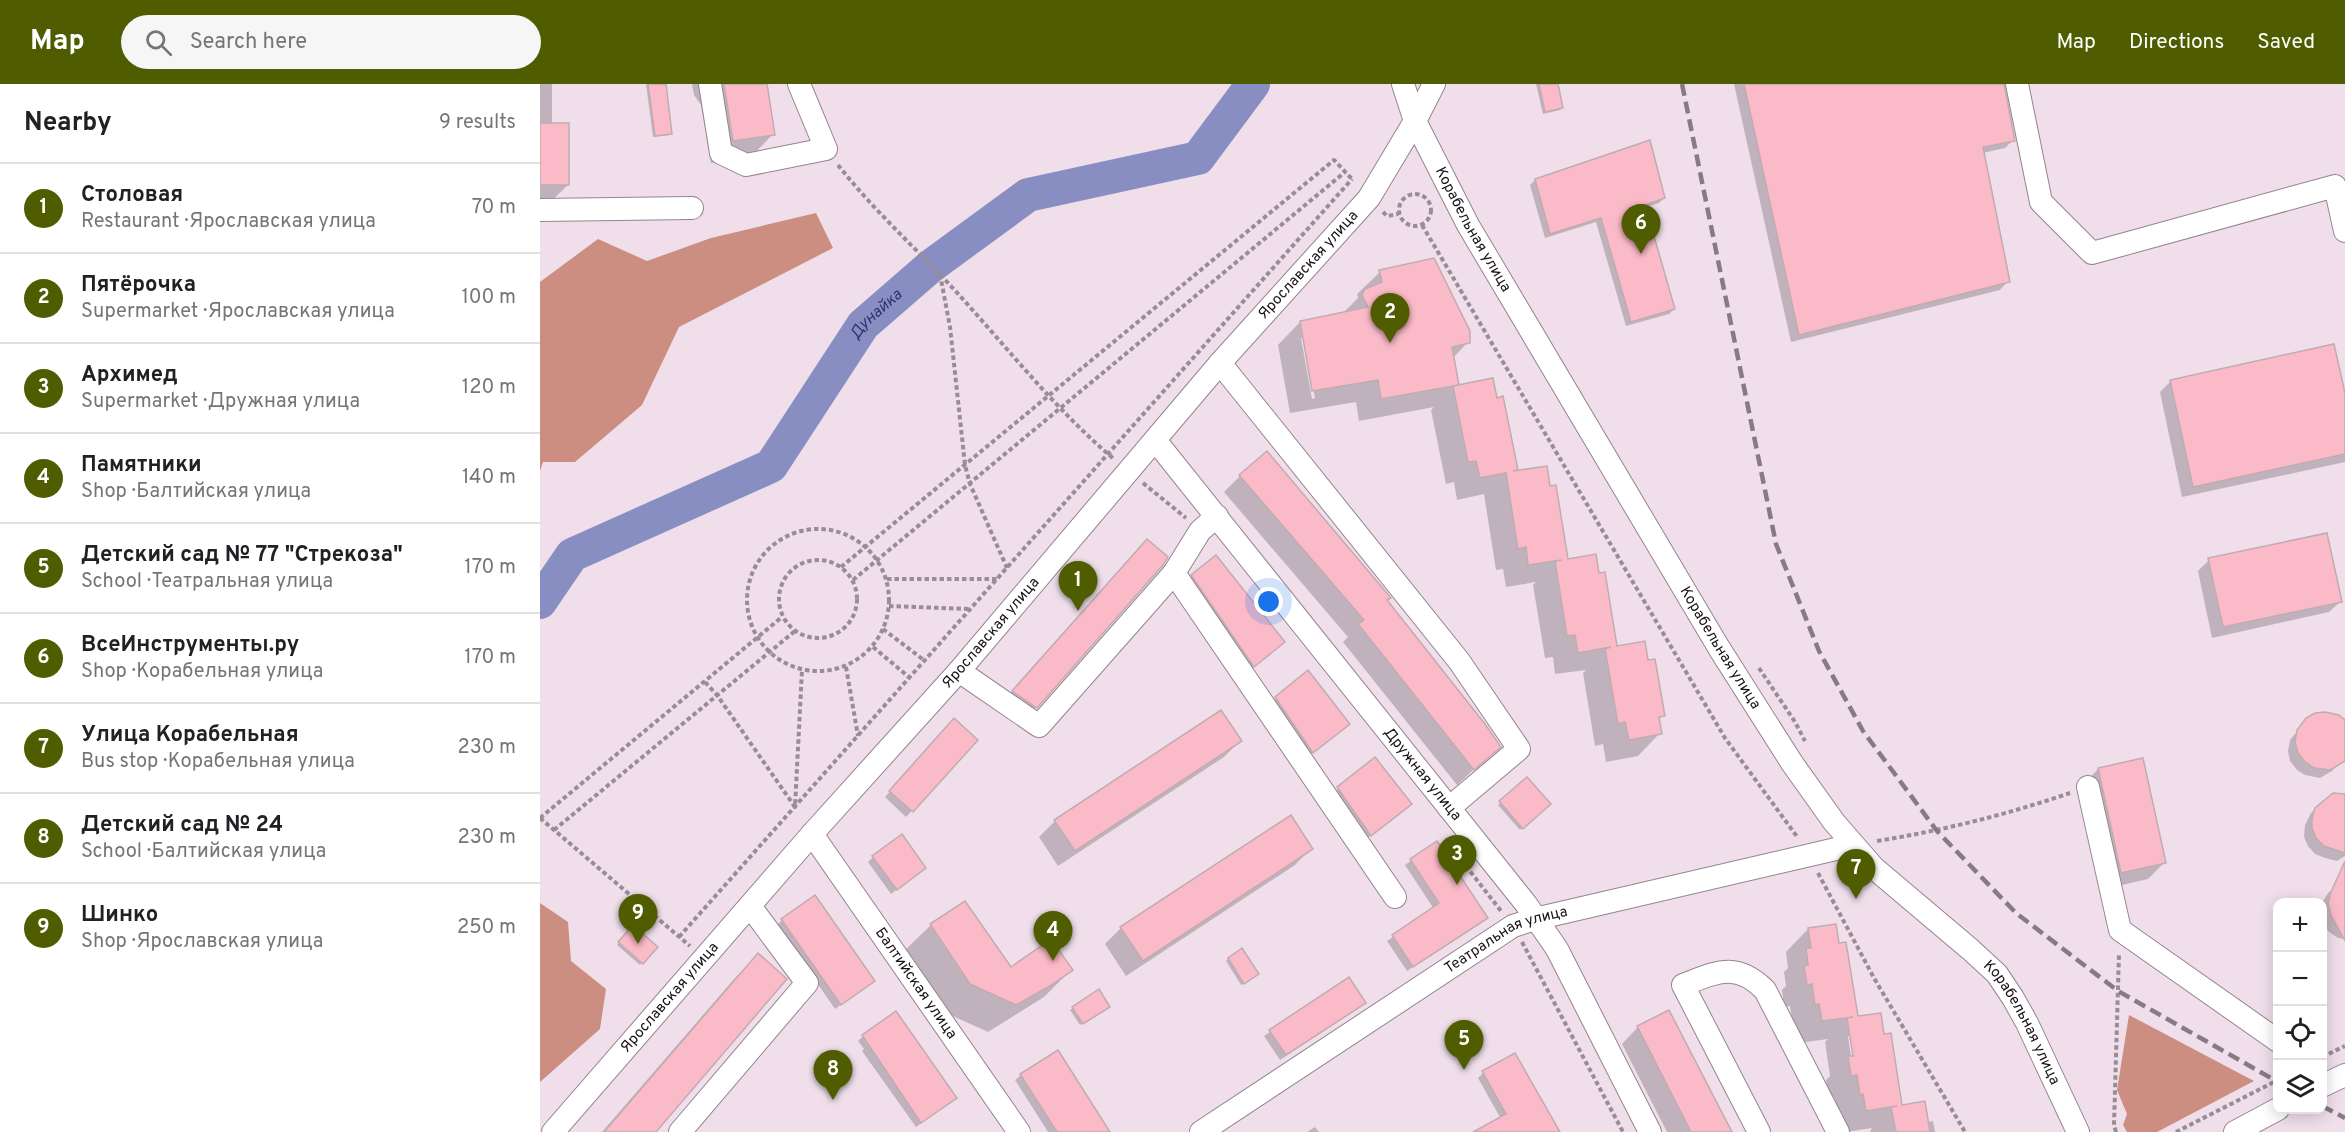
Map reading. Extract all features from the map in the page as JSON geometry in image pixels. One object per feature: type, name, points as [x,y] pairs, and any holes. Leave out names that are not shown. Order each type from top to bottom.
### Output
[{"type":"street","points":[[710,84],[722,153],[746,165],[826,149],[799,84]]},
{"type":"street","name":"Корабельная улица","points":[[1403,84],[1415,121],[1468,225],[1734,672],[1810,790],[1853,845],[1880,873],[1997,974],[2027,1023],[2078,1132]]},
{"type":"street","name":"Ярославская улица","points":[[553,1132],[812,834],[959,671],[1220,363],[1369,198],[1415,121],[1434,84]]},
{"type":"street","points":[[2017,84],[2041,202],[2092,253],[2335,186],[2345,231]]},
{"type":"street","points":[[540,210],[692,208]]},
{"type":"street","points":[[1220,363],[1459,661],[1519,749],[1449,808]]},
{"type":"street","name":"Дружная улица","points":[[1155,440],[1208,523],[1449,808],[1526,904],[1557,949],[1650,1132]]},
{"type":"street","points":[[959,671],[1039,726],[1174,573],[1208,523]]},
{"type":"street","points":[[1174,573],[1395,897]]},
{"type":"street","points":[[2088,787],[2120,930],[2273,1038]]},
{"type":"street","name":"Балтийская улица","points":[[812,834],[1019,1132]]},
{"type":"street","name":"Театральная улица","points":[[1201,1132],[1513,926],[1853,845]]},
{"type":"street","points":[[680,1132],[807,983],[750,906]]},
{"type":"street","points":[[1759,1132],[1683,985],[1727,971],[1738,972],[1753,978],[1765,990],[1838,1132]]},
{"type":"street","points":[[2235,1132],[2273,1111]]},
{"type":"path","points":[[826,149],[847,176],[916,252],[1062,408],[1129,471],[1208,523]]},
{"type":"path","points":[[841,567],[1334,160]]},
{"type":"path","points":[[853,580],[1346,172]]},
{"type":"path","points":[[679,937],[1352,179]]},
{"type":"path","points":[[1415,194],[1424,196],[1429,202],[1431,212],[1427,221],[1422,225],[1411,226],[1402,221],[1398,214],[1399,204],[1406,196],[1415,194]]},
{"type":"path","points":[[1422,225],[1725,738],[1795,833],[1874,978],[1965,1132]]},
{"type":"path","points":[[939,274],[950,327],[965,465],[970,484],[1006,568]]},
{"type":"path","points":[[825,528],[847,534],[866,546],[878,560],[887,579],[889,606],[883,629],[873,647],[846,667],[825,673],[802,670],[783,664],[768,653],[758,638],[748,613],[747,592],[752,572],[762,555],[777,540],[803,530],[825,528]]},
{"type":"path","points":[[821,559],[841,567],[853,580],[858,600],[855,615],[844,630],[828,638],[809,638],[795,632],[782,617],[778,600],[781,585],[791,570],[803,562],[821,559]]},
{"type":"path","points":[[887,579],[997,579]]},
{"type":"path","points":[[889,606],[970,609]]},
{"type":"path","points":[[704,958],[540,818],[782,617]]},
{"type":"path","points":[[883,629],[925,661]]},
{"type":"path","points":[[554,830],[795,632]]},
{"type":"path","points":[[873,647],[910,678]]},
{"type":"path","points":[[846,667],[858,736]]},
{"type":"path","points":[[1759,668],[1795,722],[1810,751]]},
{"type":"path","points":[[795,807],[802,670]]},
{"type":"path","points":[[705,682],[717,695],[795,807]]},
{"type":"path","points":[[1853,845],[1937,831],[2000,816],[2088,787]]},
{"type":"path","points":[[1871,832],[1878,841]]},
{"type":"path","points":[[1448,843],[1513,926],[1623,1132]]},
{"type":"path","points":[[2116,1132],[2114,1125],[2120,930]]},
{"type":"path","points":[[2327,1054],[2345,1046]]},
{"type":"path","points":[[2176,1132],[2273,1082]]},
{"type":"shaded area","points":[[816,213],[833,248],[679,327],[642,405],[575,462],[543,462],[540,471],[540,282],[598,239],[647,261],[711,238]]},
{"type":"shaded area","points":[[540,903],[568,922],[571,961],[606,989],[600,1029],[540,1082]]},
{"type":"shaded area","points":[[2129,1015],[2254,1081],[2157,1132],[2127,1132],[2123,1125],[2127,1114],[2117,1090]]},
{"type":"building","points":[[648,84],[666,84],[672,134],[655,136]]},
{"type":"building","points":[[724,84],[767,84],[775,135],[733,141]]},
{"type":"building","points":[[1539,84],[1558,84],[1563,108],[1545,112]]},
{"type":"building","points":[[1744,84],[2004,84],[2015,141],[1983,147],[2010,282],[1799,335]]},
{"type":"building","points":[[540,123],[569,123],[569,185],[540,185]]},
{"type":"building","points":[[1650,140],[1665,198],[1645,205],[1675,309],[1631,322],[1601,218],[1550,234],[1535,179]]},
{"type":"building","points":[[1434,258],[1470,331],[1470,343],[1452,347],[1459,385],[1381,399],[1378,380],[1312,391],[1300,321],[1368,307],[1362,295],[1365,289],[1382,282],[1379,270]]},
{"type":"building","points":[[2334,344],[2345,393],[2345,454],[2193,487],[2170,380]]},
{"type":"building","points":[[1493,378],[1497,398],[1503,396],[1518,470],[1513,471],[1547,466],[1550,486],[1556,485],[1568,559],[1596,554],[1599,573],[1605,572],[1617,646],[1645,641],[1648,660],[1655,659],[1665,716],[1659,717],[1662,734],[1629,740],[1625,722],[1618,724],[1605,649],[1611,647],[1578,653],[1575,635],[1567,636],[1555,561],[1528,565],[1526,547],[1518,549],[1506,473],[1480,478],[1476,461],[1468,462],[1453,386]]},
{"type":"building","points":[[1267,451],[1391,598],[1387,600],[1501,747],[1474,770],[1358,624],[1364,620],[1239,475]]},
{"type":"building","points":[[2327,533],[2342,602],[2223,627],[2208,558]]},
{"type":"building","points":[[1147,539],[1168,557],[1163,565],[1037,708],[1012,691]]},
{"type":"building","points":[[1216,555],[1285,642],[1254,667],[1191,575]]},
{"type":"building","points":[[1308,670],[1350,724],[1313,753],[1275,697]]},
{"type":"building","points":[[1221,710],[1242,741],[1075,851],[1054,820]]},
{"type":"building","points":[[2325,712],[2339,715],[2345,720],[2345,761],[2330,770],[2314,768],[2305,762],[2298,753],[2295,742],[2297,730],[2306,718],[2315,713]]},
{"type":"building","points":[[954,718],[978,740],[913,812],[889,791]]},
{"type":"building","points":[[1375,757],[1412,804],[1371,836],[1337,787]]},
{"type":"building","points":[[2143,758],[2166,863],[2121,873],[2098,768]]},
{"type":"building","points":[[1527,777],[1551,804],[1523,829],[1499,801]]},
{"type":"building","points":[[2333,793],[2345,794],[2345,853],[2324,846],[2316,838],[2312,828],[2315,808]]},
{"type":"building","points":[[1291,815],[1313,849],[1143,961],[1120,927]]},
{"type":"building","points":[[902,834],[926,868],[897,890],[872,856]]},
{"type":"building","points":[[1437,841],[1488,918],[1413,967],[1392,935],[1439,903],[1410,859]]},
{"type":"building","points":[[2345,861],[2345,941],[2331,915],[2328,904]]},
{"type":"building","points":[[815,895],[875,981],[841,1005],[781,919]]},
{"type":"building","points":[[965,901],[1011,967],[1051,939],[1073,970],[1016,1005],[970,984],[930,924]]},
{"type":"building","points":[[1836,924],[1839,943],[1846,942],[1858,1016],[1881,1013],[1884,1034],[1891,1033],[1902,1105],[1925,1101],[1930,1132],[1896,1132],[1891,1107],[1897,1106],[1866,1111],[1863,1094],[1860,1095],[1857,1075],[1851,1076],[1848,1056],[1853,1056],[1847,1018],[1853,1017],[1822,1021],[1819,1004],[1815,1005],[1812,984],[1807,985],[1804,966],[1808,965],[1806,948],[1811,948],[1808,928]]},
{"type":"building","points":[[633,925],[658,947],[643,964],[618,942]]},
{"type":"building","points":[[1242,948],[1259,974],[1244,984],[1228,958]]},
{"type":"building","points":[[758,953],[787,979],[656,1132],[604,1132]]},
{"type":"building","points":[[1349,977],[1366,1003],[1286,1055],[1269,1030]]},
{"type":"building","points":[[1099,989],[1110,1007],[1083,1024],[1072,1007]]},
{"type":"building","points":[[1669,1010],[1732,1132],[1691,1132],[1637,1026]]},
{"type":"building","points":[[896,1011],[957,1098],[921,1123],[862,1035]]},
{"type":"building","points":[[1058,1050],[1110,1132],[1057,1132],[1020,1074]]},
{"type":"building","points":[[1515,1053],[1560,1132],[1473,1132],[1506,1114],[1482,1071]]},
{"type":"waterway","name":"Дунайка","points":[[540,602],[572,555],[771,466],[863,325],[931,266],[1028,195],[1198,158],[1253,84]]},
{"type":"railway","points":[[1682,84],[1776,544],[1819,651],[1863,731],[1937,831],[2016,913],[2118,991],[2273,1079]]},
{"type":"railway","points":[[2327,1109],[2345,1118]]},
{"type":"place","name":"ВсеИнструменты.ру","points":[[1641,254]]},
{"type":"place","name":"Пятёрочка","points":[[1390,343]]},
{"type":"place","name":"Столовая","points":[[1078,611]]},
{"type":"place","name":"Архимед","points":[[1457,885]]},
{"type":"place","name":"Улица Корабельная","points":[[1856,899]]},
{"type":"place","name":"Шинко","points":[[638,944]]},
{"type":"place","name":"Памятники","points":[[1053,961]]},
{"type":"place","name":"Детский сад № 77 \"Стрекоза\"","points":[[1464,1070]]},
{"type":"place","name":"Детский сад № 24","points":[[833,1100]]}]
